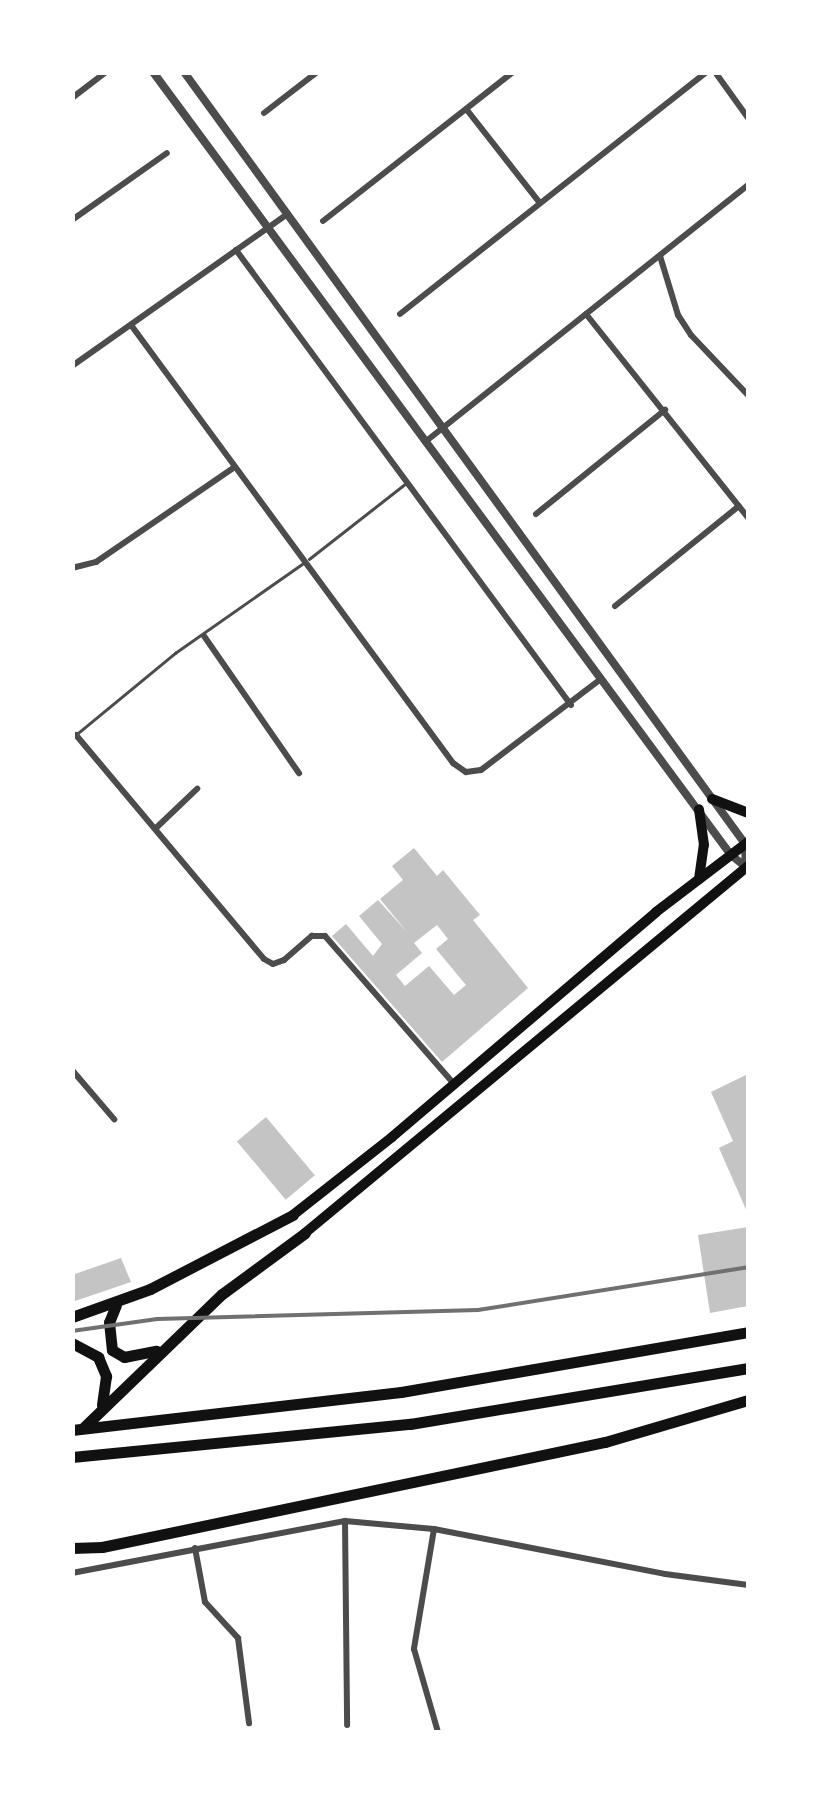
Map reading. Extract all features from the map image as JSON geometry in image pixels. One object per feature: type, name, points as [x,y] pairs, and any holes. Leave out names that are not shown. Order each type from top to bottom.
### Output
[{"type":"highway","points":[[72,1317],[116,1305],[293,1214]]},
{"type":"highway","points":[[72,1434],[99,1414],[160,1350],[222,1294],[304,1233]]},
{"type":"highway","points":[[116,1305],[109,1322],[112,1350],[124,1357],[160,1350]]},
{"type":"highway","points":[[72,1434],[401,1392],[748,1332]]},
{"type":"highway","points":[[72,1342],[98,1357],[106,1376],[107,1393],[99,1414]]},
{"type":"highway","points":[[72,1457],[410,1424],[748,1368]]},
{"type":"highway","points":[[72,1548],[102,1547],[605,1442],[748,1400]]},
{"type":"main road","points":[[712,799],[748,813]]},
{"type":"main road","points":[[698,880],[704,845],[699,809]]},
{"type":"main road","points":[[293,1214],[747,843]]},
{"type":"main road","points":[[304,1233],[748,868]]},
{"type":"street","points":[[72,98],[106,72]]},
{"type":"street","points":[[153,72],[731,855],[748,868]]},
{"type":"street","points":[[184,72],[440,430],[747,843],[748,868]]},
{"type":"street","points":[[264,112],[317,72]]},
{"type":"street","points":[[323,221],[512,72]]},
{"type":"street","points":[[400,314],[706,72]]},
{"type":"street","points":[[715,72],[748,118]]},
{"type":"street","points":[[467,109],[540,203]]},
{"type":"street","points":[[72,220],[167,153]]},
{"type":"street","points":[[424,442],[748,185]]},
{"type":"street","points":[[72,366],[285,216]]},
{"type":"street","points":[[236,250],[571,705]]},
{"type":"street","points":[[660,256],[684,324],[748,395]]},
{"type":"street","points":[[586,314],[748,518]]},
{"type":"street","points":[[131,326],[232,469],[452,763],[466,772],[481,770],[601,680]]},
{"type":"street","points":[[536,514],[665,410]]},
{"type":"street","points":[[72,568],[96,562],[232,469]]},
{"type":"street","points":[[616,606],[739,506]]},
{"type":"street","points":[[204,636],[299,773]]},
{"type":"street","points":[[74,736],[156,828],[264,960],[273,964],[312,936],[325,936],[455,1084]]},
{"type":"street","points":[[156,828],[197,790]]},
{"type":"street","points":[[72,1070],[114,1119]]},
{"type":"street","points":[[345,1520],[346,1725]]},
{"type":"street","points":[[72,1574],[345,1520],[434,1528],[665,1574],[748,1585]]},
{"type":"street","points":[[434,1528],[414,1648],[438,1732]]},
{"type":"street","points":[[195,1548],[205,1602],[238,1638],[249,1723]]},
{"type":"lane","points":[[74,736],[161,663],[303,564],[406,483]]},
{"type":"building","points":[[414,848],[437,876],[443,870],[480,915],[473,920],[528,988],[442,1062],[332,936],[346,924],[373,956],[382,944],[359,916],[378,900],[407,932],[380,899],[403,880],[392,866]],"holes":[[[437,925],[448,939],[436,949],[466,985],[454,995],[429,966],[405,986],[396,975],[422,953],[414,943]]]},
{"type":"building","points":[[748,1074],[748,1214],[719,1148],[733,1141],[711,1092]]},
{"type":"building","points":[[266,1117],[315,1175],[286,1200],[237,1141]]},
{"type":"building","points":[[748,1227],[748,1306],[710,1313],[698,1235]]},
{"type":"building","points":[[121,1258],[131,1282],[72,1302],[72,1275]]},
{"type":"railway","points":[[72,1331],[157,1319],[478,1310],[748,1267]]}]
